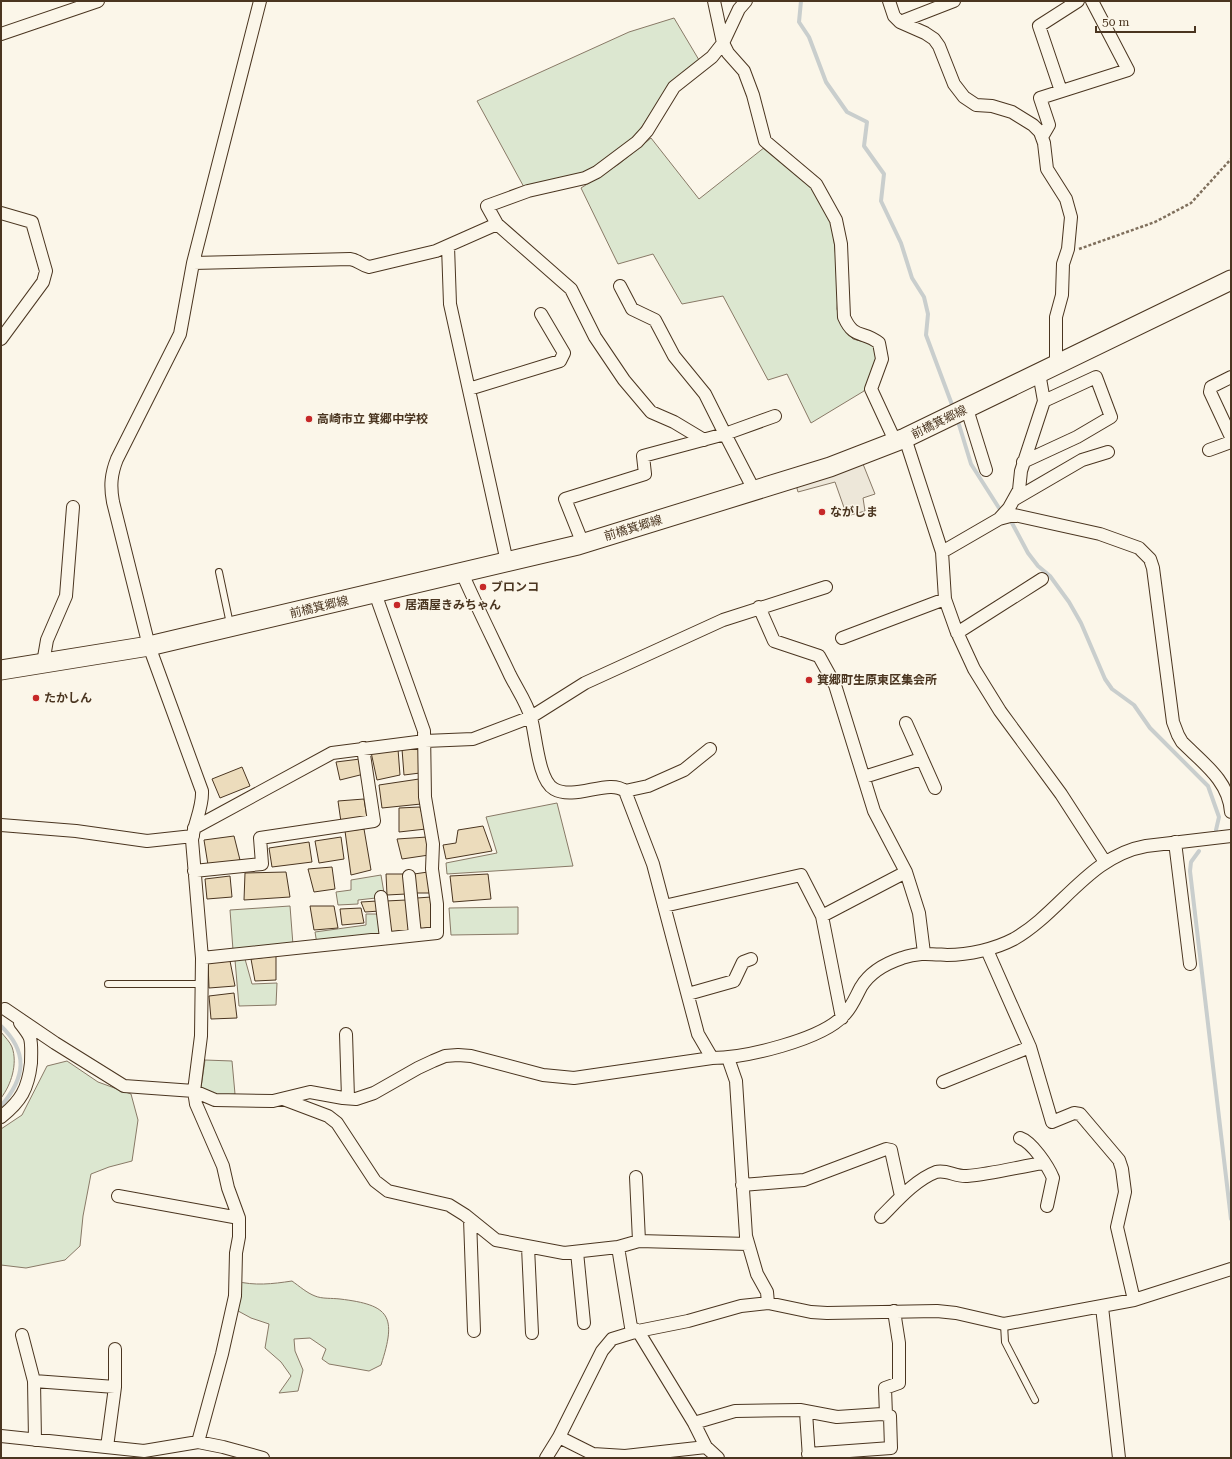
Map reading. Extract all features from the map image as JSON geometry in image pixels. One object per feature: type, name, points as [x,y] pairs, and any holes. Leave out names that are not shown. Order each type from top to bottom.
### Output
[{"type":"main road","name":"前橋箕郷線","points":[[1,670],[149,646],[583,544],[830,467],[900,440],[961,412],[1056,364],[1231,280]]},
{"type":"street","points":[[1,34],[98,1]]},
{"type":"street","points":[[198,1442],[222,1354],[235,1296],[236,1253],[239,1237],[239,1218],[228,1188],[223,1166],[196,1104],[194,1091],[194,1078],[200,1036],[202,958],[194,871],[193,832],[202,803],[202,791],[149,646],[113,502],[111,482],[113,470],[118,459],[177,342],[192,263],[260,1]]},
{"type":"street","points":[[714,1],[723,43],[728,53],[744,71],[754,95],[765,141],[816,184],[836,220],[841,244],[844,317],[848,326],[854,333],[872,337],[879,343],[882,359],[871,389],[900,440],[942,552],[946,599],[957,632],[974,669],[1000,711],[1061,794],[1105,862]]},
{"type":"street","points":[[704,440],[674,422],[651,412],[624,380],[595,337],[571,289],[497,224],[487,206],[528,191],[585,178],[598,172],[637,142],[647,132],[674,86],[712,57],[723,43],[739,9],[746,1]]},
{"type":"street","points":[[889,1],[894,16],[900,22],[925,33],[934,39],[939,46],[954,84],[964,97],[976,104],[992,106],[1012,112],[1033,125],[1042,137],[1047,169],[1066,199],[1071,217],[1067,253],[1063,264],[1062,295],[1056,317],[1056,364]]},
{"type":"street","points":[[900,22],[954,1]]},
{"type":"street","points":[[1061,91],[1039,26],[1078,1]]},
{"type":"street","points":[[1042,137],[1049,125],[1040,98],[1128,70],[1092,1]]},
{"type":"street","points":[[1,213],[32,222],[46,271],[43,282],[1,339]]},
{"type":"street","points":[[192,263],[350,259],[356,260],[362,265],[369,267],[436,251],[497,224]]},
{"type":"street","points":[[448,246],[450,304],[507,562]]},
{"type":"street","points":[[620,286],[632,309],[655,320],[674,356],[705,394],[754,490]]},
{"type":"street","points":[[469,389],[560,361],[564,353],[541,314]]},
{"type":"street","points":[[999,519],[1019,490],[1023,462],[1044,401],[1039,373]]},
{"type":"street","points":[[1023,462],[1077,437],[1111,417],[1096,377],[1044,401]]},
{"type":"street","points":[[1231,377],[1211,387],[1210,392],[1231,437]]},
{"type":"street","points":[[961,412],[986,470]]},
{"type":"street","points":[[583,544],[565,499],[645,474],[643,456],[725,434],[775,416]]},
{"type":"street","points":[[1209,450],[1231,442]]},
{"type":"street","points":[[1014,499],[1082,460],[1108,452]]},
{"type":"street","points":[[43,663],[47,640],[66,596],[73,507]]},
{"type":"street","points":[[942,552],[999,519],[1014,515],[1100,534],[1139,548],[1150,559],[1153,568],[1174,722],[1182,742],[1220,780],[1228,793],[1231,812]]},
{"type":"street","points":[[462,573],[531,717],[544,775],[554,789],[562,792],[577,793],[620,787],[624,791],[653,864],[698,1034],[712,1058]]},
{"type":"street","points":[[957,632],[1042,579]]},
{"type":"street","points":[[1,825],[76,831],[147,841],[193,832],[332,753],[424,741],[473,739],[531,717],[585,683],[723,620],[759,607],[826,587]]},
{"type":"street","points":[[202,958],[437,933],[437,904],[432,869],[433,844],[425,797],[424,732],[375,594]]},
{"type":"street","points":[[842,638],[946,599]]},
{"type":"street","points":[[759,607],[774,641],[819,656],[835,685],[874,811],[906,872],[919,913],[924,953]]},
{"type":"street","points":[[906,722],[935,788]]},
{"type":"street","points":[[194,871],[262,864],[260,838],[374,821],[363,748]]},
{"type":"street","points":[[624,791],[648,786],[684,770],[710,749]]},
{"type":"street","points":[[864,777],[921,759]]},
{"type":"street","points":[[3,1007],[55,1044],[124,1086],[194,1091],[215,1100],[254,1102],[283,1099],[310,1092],[356,1099],[374,1093],[418,1068],[445,1056],[471,1056],[543,1075],[574,1078],[712,1058],[728,1058],[805,1039],[833,1025],[842,1018],[872,974],[903,958],[924,953],[948,955],[987,950],[1015,938],[1033,925],[1105,862],[1133,848],[1231,836]]},
{"type":"street","points":[[1175,842],[1190,964]]},
{"type":"street","points":[[822,916],[906,872]]},
{"type":"street","points":[[664,906],[801,875],[822,916],[842,1018]]},
{"type":"street","points":[[409,876],[415,935]]},
{"type":"street","points":[[381,897],[386,938]]},
{"type":"street","points":[[987,950],[1030,1047],[1052,1122],[1074,1113],[1080,1114],[1119,1160],[1122,1169],[1125,1192],[1117,1227],[1134,1300]]},
{"type":"street","points":[[688,994],[734,981],[743,962],[751,959]]},
{"type":"street","points":[[1,1117],[14,1107],[24,1094],[29,1079],[31,1056],[30,1038],[19,1022],[3,1007]]},
{"type":"street","points":[[346,1034],[348,1098]]},
{"type":"street","points":[[943,1082],[1030,1047]]},
{"type":"street","points":[[728,1058],[736,1081],[742,1186],[748,1244],[757,1274],[767,1292],[768,1303]]},
{"type":"street","points":[[283,1099],[328,1116],[337,1123],[375,1181],[388,1191],[449,1205],[470,1219],[496,1240],[564,1253],[618,1247],[639,1241],[748,1244]]},
{"type":"street","points":[[1020,1138],[1027,1140],[1033,1146],[1054,1178],[1047,1206]]},
{"type":"street","points":[[742,1186],[804,1180],[886,1149],[891,1150],[901,1196]]},
{"type":"street","points":[[881,1217],[901,1196],[928,1176],[941,1171],[965,1176],[1043,1163]]},
{"type":"street","points":[[636,1177],[639,1241]]},
{"type":"street","points":[[118,1196],[239,1218]]},
{"type":"street","points":[[470,1219],[474,1331]]},
{"type":"street","points":[[528,1247],[532,1333]]},
{"type":"street","points":[[618,1247],[630,1327],[638,1331],[694,1423],[706,1447],[718,1458]]},
{"type":"street","points":[[577,1252],[584,1323]]},
{"type":"street","points":[[546,1458],[559,1437],[602,1351],[612,1339],[638,1331],[688,1321],[741,1306],[768,1303],[827,1314],[894,1311],[944,1311],[1004,1324],[1134,1300],[1231,1269]]},
{"type":"street","points":[[1102,1307],[1119,1458]]},
{"type":"street","points":[[886,1415],[885,1388],[899,1383],[898,1343],[894,1311]]},
{"type":"street","points":[[22,1335],[34,1381],[35,1440]]},
{"type":"street","points":[[108,1446],[114,1387],[115,1349]]},
{"type":"street","points":[[34,1381],[114,1387]]},
{"type":"street","points":[[694,1423],[735,1411],[800,1410],[837,1417],[886,1415],[890,1416],[891,1453],[809,1456],[806,1412]]},
{"type":"street","points":[[1,1436],[108,1446],[122,1454],[144,1455],[198,1442],[263,1458]]},
{"type":"street","points":[[559,1437],[593,1454],[625,1456],[706,1447]]},
{"type":"lane","points":[[219,572],[231,627]]},
{"type":"lane","points":[[108,984],[202,984]]},
{"type":"lane","points":[[1004,1324],[1005,1342],[1034,1400]]},
{"type":"path","points":[[1067,253],[1155,222],[1191,203],[1231,158]]},
{"type":"green space","points":[[674,18],[699,60],[671,83],[635,137],[588,171],[525,189],[477,101],[629,32]]},
{"type":"green space","points":[[651,138],[699,199],[765,147],[812,186],[832,223],[839,283],[837,309],[840,320],[844,330],[853,339],[873,344],[877,350],[877,361],[864,391],[811,423],[787,374],[768,380],[723,296],[682,304],[653,254],[618,264],[581,188],[619,164]]},
{"type":"green space","points":[[557,803],[573,866],[447,874],[446,863],[497,853],[486,817]]},
{"type":"green space","points":[[381,875],[384,893],[376,893],[376,898],[358,900],[358,904],[338,905],[336,892],[351,890],[351,880]]},
{"type":"green space","points":[[290,906],[293,945],[233,950],[230,910]]},
{"type":"green space","points":[[518,907],[518,934],[451,935],[449,908]]},
{"type":"green space","points":[[366,914],[380,914],[384,936],[317,944],[315,932],[366,925]]},
{"type":"green space","points":[[245,959],[252,984],[277,983],[276,1005],[239,1006],[235,960]]},
{"type":"green space","points":[[1,1032],[12,1047],[14,1054],[14,1067],[8,1087],[1,1098]]},
{"type":"green space","points":[[205,1060],[232,1061],[235,1094],[217,1096],[201,1088]]},
{"type":"green space","points":[[67,1061],[98,1082],[131,1094],[138,1120],[132,1161],[109,1167],[91,1174],[83,1216],[80,1246],[65,1260],[26,1268],[1,1265],[1,1129],[22,1115],[47,1066]]},
{"type":"green space","points":[[235,1281],[250,1284],[264,1284],[292,1281],[309,1293],[318,1297],[357,1302],[370,1305],[379,1310],[385,1316],[388,1324],[386,1348],[381,1365],[369,1371],[329,1364],[322,1359],[326,1349],[310,1338],[294,1339],[295,1351],[303,1370],[298,1391],[279,1393],[291,1376],[281,1362],[265,1348],[269,1324],[251,1318],[229,1306]]},
{"type":"shaded area","points":[[861,459],[875,494],[863,498],[865,511],[847,516],[835,482],[798,492],[795,481]]},
{"type":"building","points":[[420,746],[420,773],[404,775],[402,749]]},
{"type":"building","points":[[398,749],[400,775],[377,780],[371,752]]},
{"type":"building","points":[[360,759],[364,774],[340,780],[336,762]]},
{"type":"building","points":[[242,767],[250,786],[220,798],[212,779]]},
{"type":"building","points":[[419,779],[421,804],[382,808],[379,785]]},
{"type":"building","points":[[364,799],[367,818],[341,822],[338,801]]},
{"type":"building","points":[[420,807],[426,829],[399,832],[399,808]]},
{"type":"building","points":[[483,826],[492,851],[446,859],[443,845],[456,843],[458,830]]},
{"type":"building","points":[[364,829],[371,870],[351,875],[345,831]]},
{"type":"building","points":[[234,836],[240,860],[208,865],[204,840]]},
{"type":"building","points":[[341,837],[344,859],[319,863],[315,841]]},
{"type":"building","points":[[427,837],[429,855],[402,859],[397,839]]},
{"type":"building","points":[[309,842],[312,862],[272,867],[269,848]]},
{"type":"building","points":[[332,867],[335,889],[314,892],[308,869]]},
{"type":"building","points":[[286,872],[290,897],[244,900],[245,873]]},
{"type":"building","points":[[428,872],[432,893],[415,893],[414,874]]},
{"type":"building","points":[[386,874],[404,874],[406,894],[387,895]]},
{"type":"building","points":[[488,874],[491,899],[453,902],[450,876]]},
{"type":"building","points":[[230,876],[232,897],[207,899],[205,879]]},
{"type":"building","points":[[431,897],[433,927],[420,929],[417,898]]},
{"type":"building","points":[[406,900],[410,930],[390,932],[386,901]]},
{"type":"building","points":[[377,901],[380,911],[365,912],[361,902]]},
{"type":"building","points":[[310,906],[334,906],[338,928],[314,930]]},
{"type":"building","points":[[361,908],[364,923],[342,925],[340,909]]},
{"type":"building","points":[[276,956],[276,980],[255,981],[251,959]]},
{"type":"building","points":[[230,961],[235,986],[209,988],[208,963]]},
{"type":"building","points":[[234,993],[237,1018],[211,1019],[209,996]]},
{"type":"waterway","points":[[801,1],[799,22],[809,37],[826,82],[847,112],[867,122],[864,146],[884,174],[881,201],[901,243],[912,278],[924,297],[928,314],[926,335],[954,410]]},
{"type":"waterway","points":[[957,418],[971,464],[999,508]]},
{"type":"waterway","points":[[1012,523],[1028,553],[1038,566],[1050,576],[1069,602],[1081,623],[1105,679],[1112,689],[1134,705],[1150,728],[1208,786],[1219,817],[1216,830]]},
{"type":"waterway","points":[[1199,851],[1191,862],[1190,871],[1231,1219]]},
{"type":"waterway","points":[[1,1026],[10,1036],[20,1056],[19,1076],[9,1096],[1,1106]]},
{"type":"place","name":"高崎市立 箕郷中学校","points":[[309,419]]},
{"type":"place","name":"ながしま","points":[[822,512]]},
{"type":"place","name":"ブロンコ","points":[[483,587]]},
{"type":"place","name":"居酒屋きみちゃん","points":[[397,605]]},
{"type":"place","name":"箕郷町生原東区集会所","points":[[809,680]]},
{"type":"place","name":"たかしん","points":[[36,698]]}]
